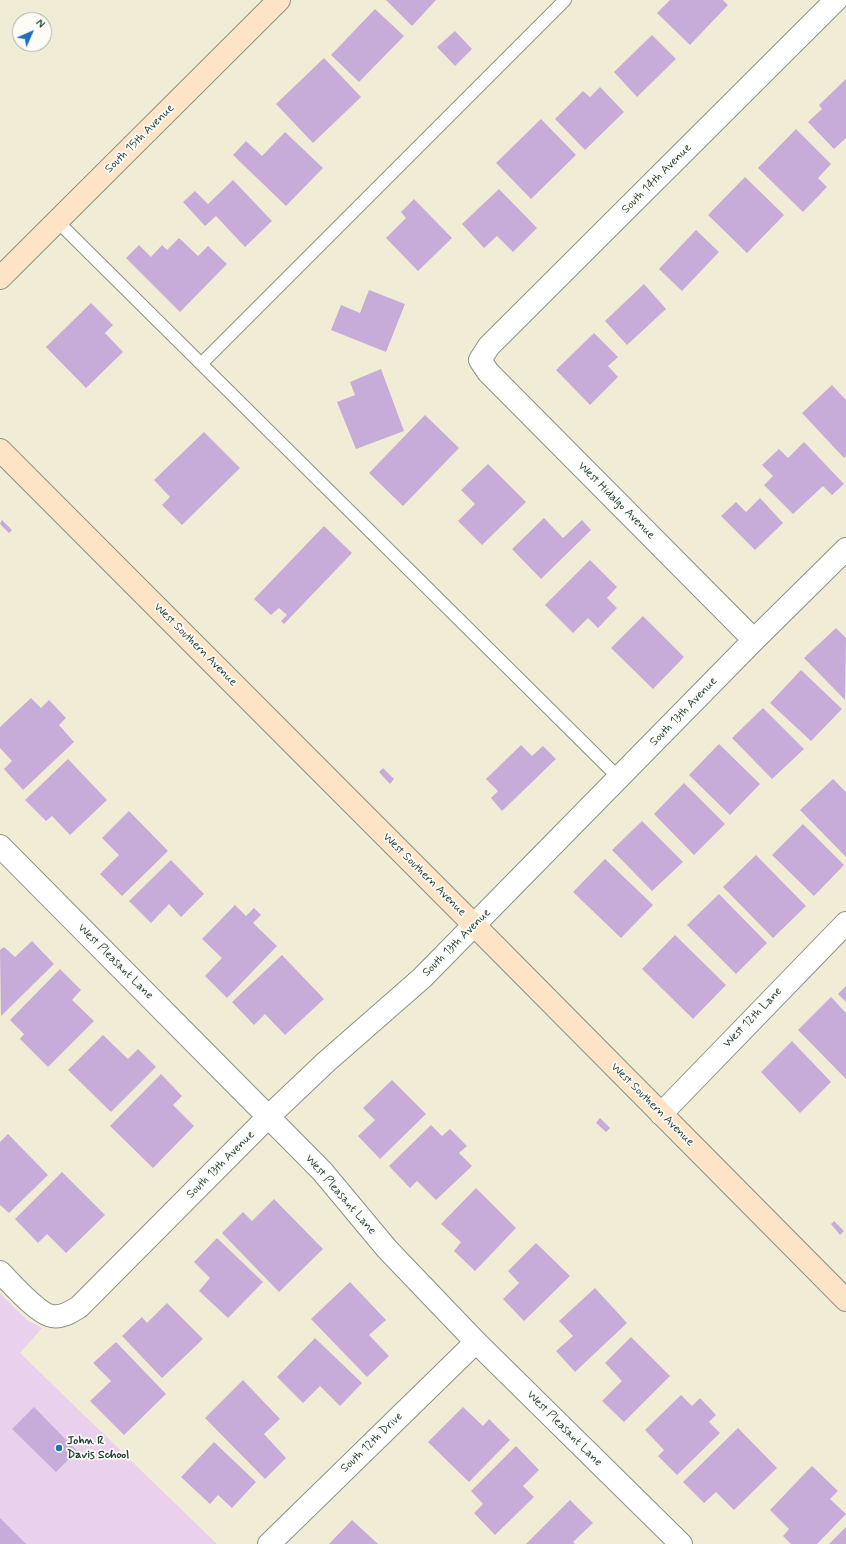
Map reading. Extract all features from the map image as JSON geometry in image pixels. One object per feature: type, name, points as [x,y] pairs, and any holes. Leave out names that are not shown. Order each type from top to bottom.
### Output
[{"type":"main road","name":"South 15th Avenue","points":[[0,278],[279,0]]},
{"type":"main road","name":"West Southern Avenue","points":[[0,450],[846,1300]]},
{"type":"street","name":"South 14th Avenue","points":[[480,360],[489,346],[836,0]]},
{"type":"street","name":"West Hidalgo Avenue","points":[[480,360],[488,372],[754,640]]},
{"type":"street","name":"South 13th Avenue","points":[[0,1272],[34,1306],[52,1316],[65,1314],[79,1307],[268,1117],[326,1062],[422,978],[754,640],[846,549]]},
{"type":"street","name":"West Pleasant Lane","points":[[0,846],[322,1171],[387,1249],[476,1342],[680,1544]]},
{"type":"street","name":"West 12th Lane","points":[[661,1114],[846,923]]},
{"type":"street","name":"South 12th Drive","points":[[269,1544],[476,1342]]},
{"type":"lane","points":[[202,364],[565,0]]},
{"type":"lane","points":[[57,221],[619,778]]},
{"type":"shaded area","name":"John R Davis School","points":[[0,1293],[27,1320],[42,1328],[20,1353],[217,1544],[0,1544]]},
{"type":"building","points":[[386,0],[436,0],[412,26]]},
{"type":"building","points":[[670,0],[723,0],[728,5],[690,45],[657,13]]},
{"type":"building","points":[[375,9],[404,36],[359,82],[331,55]]},
{"type":"building","points":[[455,31],[472,49],[455,66],[437,47]]},
{"type":"building","points":[[652,35],[676,59],[637,97],[614,72]]},
{"type":"building","points":[[324,58],[361,97],[313,143],[276,104]]},
{"type":"building","points":[[846,79],[846,138],[834,149],[808,122],[822,109],[819,105]]},
{"type":"building","points":[[600,87],[624,112],[585,150],[555,119],[583,91],[590,97]]},
{"type":"building","points":[[541,119],[576,155],[531,199],[496,163]]},
{"type":"building","points":[[796,129],[831,164],[818,178],[827,187],[803,212],[758,168]]},
{"type":"building","points":[[285,132],[323,168],[286,206],[233,155],[246,141],[262,156]]},
{"type":"building","points":[[745,177],[784,215],[747,253],[708,215]]},
{"type":"building","points":[[233,180],[272,221],[245,247],[216,216],[205,226],[183,202],[195,191],[208,204]]},
{"type":"building","points":[[499,189],[537,228],[513,252],[497,236],[484,248],[462,224]]},
{"type":"building","points":[[414,199],[452,238],[418,271],[386,238],[406,218],[401,212]]},
{"type":"building","points":[[696,230],[719,252],[682,291],[659,269]]},
{"type":"building","points":[[179,238],[198,256],[208,246],[227,264],[180,312],[126,258],[139,245],[151,257],[162,245],[167,250]]},
{"type":"building","points":[[644,284],[666,309],[627,345],[605,321]]},
{"type":"building","points":[[369,290],[405,304],[386,352],[331,330],[341,305],[360,313]]},
{"type":"building","points":[[91,303],[113,325],[105,333],[123,352],[86,388],[46,347]]},
{"type":"building","points":[[594,333],[618,357],[608,366],[618,377],[590,405],[556,370]]},
{"type":"building","points":[[381,369],[404,431],[356,449],[337,402],[355,395],[350,382]]},
{"type":"building","points":[[832,385],[846,400],[846,456],[844,458],[802,413]]},
{"type":"building","points":[[425,415],[459,448],[403,506],[369,473]]},
{"type":"building","points":[[204,432],[240,468],[182,525],[162,505],[170,497],[154,480]]},
{"type":"building","points":[[804,442],[844,484],[832,495],[823,486],[793,514],[764,485],[773,476],[762,465],[779,449],[788,458]]},
{"type":"building","points":[[488,464],[526,502],[482,545],[458,521],[475,504],[461,490]]},
{"type":"building","points":[[760,498],[783,523],[755,550],[721,516],[736,502],[746,512]]},
{"type":"building","points":[[544,518],[563,538],[582,520],[591,530],[541,579],[512,549]]},
{"type":"building","points":[[2,520],[12,530],[9,533],[0,524]]},
{"type":"building","points":[[324,526],[352,553],[284,624],[281,621],[287,615],[279,608],[271,615],[254,599]]},
{"type":"building","points":[[590,560],[617,587],[607,598],[617,608],[598,628],[588,618],[573,633],[545,605]]},
{"type":"building","points":[[643,616],[684,657],[653,689],[611,648]]},
{"type":"building","points":[[836,628],[846,638],[845,700],[804,658]]},
{"type":"building","points":[[801,670],[842,709],[811,741],[770,703]]},
{"type":"building","points":[[31,698],[41,708],[49,700],[66,718],[59,725],[74,742],[23,790],[4,769],[12,761],[0,748],[0,727]]},
{"type":"building","points":[[763,708],[804,749],[772,779],[732,738]]},
{"type":"building","points":[[719,744],[760,784],[730,815],[689,775]]},
{"type":"building","points":[[521,745],[532,756],[543,746],[556,759],[502,811],[491,798],[498,791],[486,779]]},
{"type":"building","points":[[68,759],[107,800],[70,835],[52,816],[46,821],[25,800]]},
{"type":"building","points":[[383,768],[394,779],[390,784],[379,772]]},
{"type":"building","points":[[833,779],[846,792],[846,857],[800,810]]},
{"type":"building","points":[[684,783],[725,824],[694,855],[654,814]]},
{"type":"building","points":[[129,811],[168,851],[122,896],[100,874],[119,855],[102,838]]},
{"type":"building","points":[[642,821],[683,862],[652,891],[612,850]]},
{"type":"building","points":[[803,824],[844,865],[814,896],[772,855]]},
{"type":"building","points":[[756,855],[806,906],[773,938],[723,887]]},
{"type":"building","points":[[605,859],[653,905],[621,938],[573,892]]},
{"type":"building","points":[[171,860],[204,894],[181,917],[169,904],[151,923],[129,901]]},
{"type":"building","points":[[719,894],[767,943],[736,974],[687,925]]},
{"type":"building","points":[[235,905],[246,916],[254,908],[261,915],[253,923],[277,946],[227,998],[205,976],[222,958],[202,939]]},
{"type":"building","points":[[675,935],[726,985],[693,1019],[642,969]]},
{"type":"building","points":[[32,941],[54,964],[1,1016],[0,950],[4,947],[15,957]]},
{"type":"building","points":[[282,955],[324,999],[285,1035],[265,1014],[254,1025],[232,1002]]},
{"type":"building","points":[[60,969],[81,990],[72,1000],[94,1021],[48,1067],[20,1039],[24,1034],[10,1020]]},
{"type":"building","points":[[846,986],[846,1002],[838,994]]},
{"type":"building","points":[[831,997],[846,1013],[846,1079],[798,1030]]},
{"type":"building","points":[[103,1035],[128,1059],[138,1049],[156,1067],[111,1112],[68,1070]]},
{"type":"building","points":[[792,1041],[831,1082],[800,1113],[761,1072]]},
{"type":"building","points":[[161,1074],[182,1096],[173,1105],[194,1126],[153,1168],[110,1126]]},
{"type":"building","points":[[392,1080],[426,1114],[380,1159],[358,1136],[375,1120],[363,1108]]},
{"type":"building","points":[[600,1118],[610,1128],[606,1132],[596,1123]]},
{"type":"building","points":[[431,1125],[442,1136],[450,1129],[467,1146],[459,1153],[472,1166],[436,1200],[417,1181],[410,1188],[389,1166]]},
{"type":"building","points":[[8,1134],[48,1175],[9,1213],[0,1205],[0,1142]]},
{"type":"building","points":[[62,1172],[105,1215],[66,1253],[47,1234],[38,1243],[15,1219]]},
{"type":"building","points":[[476,1188],[516,1228],[475,1271],[454,1251],[461,1242],[441,1224]]},
{"type":"building","points":[[274,1199],[323,1249],[279,1292],[222,1233],[243,1212],[252,1221]]},
{"type":"building","points":[[834,1221],[844,1231],[840,1235],[831,1224]]},
{"type":"building","points":[[217,1238],[263,1282],[228,1318],[199,1291],[210,1278],[194,1262]]},
{"type":"building","points":[[536,1243],[570,1276],[524,1321],[503,1299],[519,1283],[508,1271]]},
{"type":"building","points":[[350,1282],[386,1320],[369,1335],[389,1356],[367,1377],[311,1319]]},
{"type":"building","points":[[595,1288],[627,1323],[575,1372],[556,1351],[573,1336],[559,1321]]},
{"type":"building","points":[[167,1303],[203,1339],[162,1378],[122,1336],[142,1317],[147,1323]]},
{"type":"building","points":[[631,1337],[670,1376],[624,1422],[602,1401],[622,1381],[605,1363]]},
{"type":"building","points":[[315,1338],[362,1383],[340,1406],[320,1386],[303,1403],[277,1377]]},
{"type":"building","points":[[116,1342],[166,1394],[124,1435],[90,1401],[111,1381],[93,1363]]},
{"type":"building","points":[[243,1380],[280,1419],[264,1434],[286,1458],[265,1479],[205,1418]]},
{"type":"building","points":[[681,1395],[692,1406],[700,1398],[716,1415],[709,1422],[720,1433],[677,1475],[658,1456],[664,1450],[645,1430]]},
{"type":"building","points":[[34,1407],[77,1451],[56,1472],[12,1429]]},
{"type":"building","points":[[463,1407],[483,1426],[489,1419],[510,1440],[469,1482],[428,1442]]},
{"type":"building","points":[[738,1428],[777,1468],[734,1510],[716,1492],[704,1503],[683,1482]]},
{"type":"building","points":[[214,1442],[256,1482],[232,1508],[218,1495],[210,1504],[181,1477]]},
{"type":"building","points":[[516,1446],[539,1470],[523,1486],[534,1497],[495,1535],[474,1513],[483,1504],[471,1491]]},
{"type":"building","points":[[812,1466],[838,1491],[830,1499],[846,1514],[817,1544],[791,1544],[783,1536],[789,1529],[770,1510]]},
{"type":"building","points":[[570,1500],[593,1523],[573,1542],[575,1544],[526,1544]]},
{"type":"building","points":[[0,1518],[26,1544],[0,1544]]},
{"type":"building","points":[[352,1520],[378,1544],[329,1544]]},
{"type":"building","points":[[846,1527],[846,1544],[829,1544]]},
{"type":"place","name":"John R Davis School","points":[[59,1448]]}]
